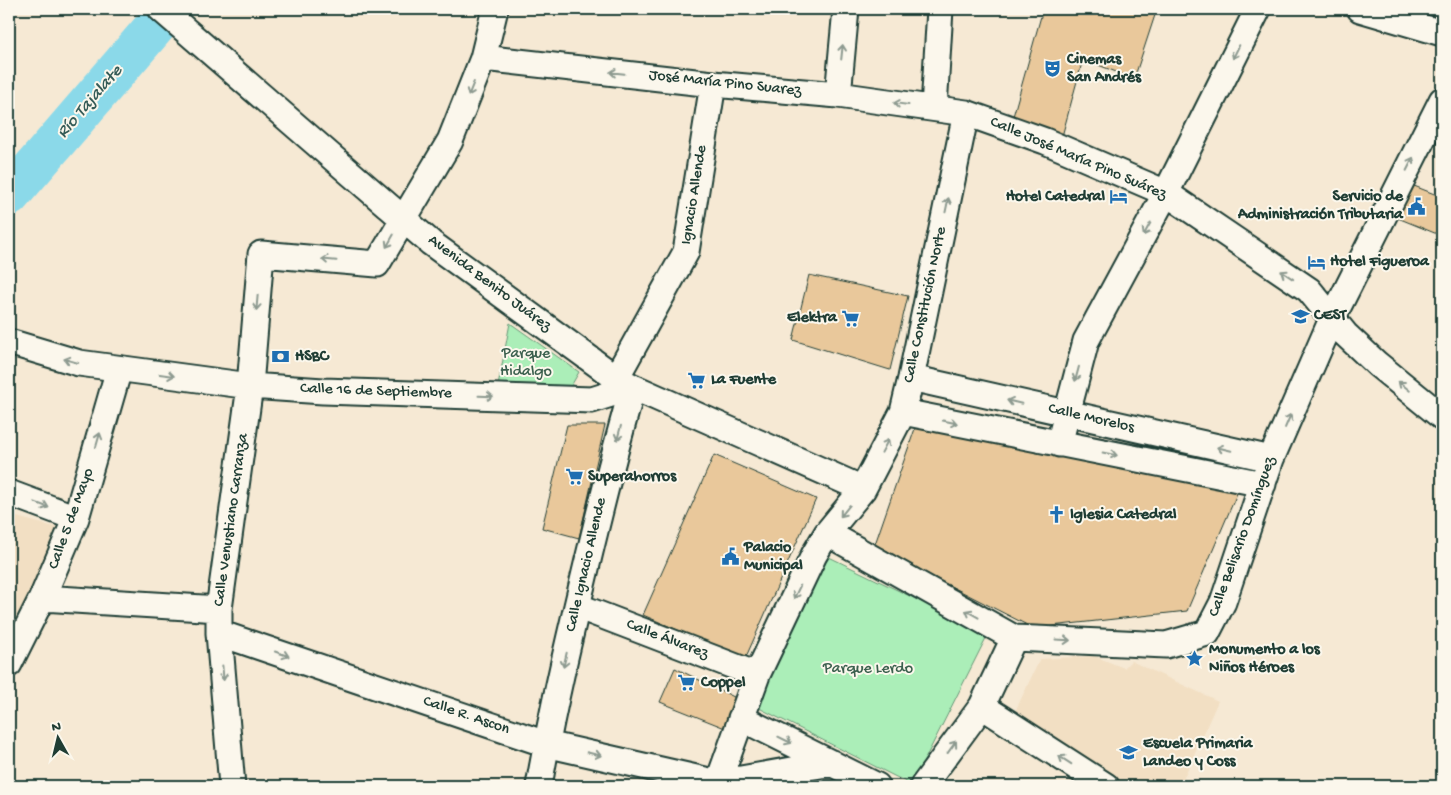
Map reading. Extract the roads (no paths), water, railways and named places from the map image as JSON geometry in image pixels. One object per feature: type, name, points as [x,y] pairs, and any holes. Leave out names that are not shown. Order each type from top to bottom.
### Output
[{"type":"street","points":[[404,218],[450,141],[483,58],[495,9]]},
{"type":"street","points":[[838,94],[846,9]]},
{"type":"street","points":[[934,108],[940,9]]},
{"type":"street","points":[[1059,444],[1086,341],[1166,193],[1258,9]]},
{"type":"street","points":[[1360,9],[1442,33]]},
{"type":"street","name":"Avenida Benito Juárez","points":[[163,11],[431,243],[624,382],[862,489]]},
{"type":"street","name":"José María Pino Suarez","points":[[483,58],[713,84],[838,94],[966,113]]},
{"type":"street","name":"Ignacio Allende","points":[[624,382],[686,252],[713,84]]},
{"type":"street","name":"Calle Belisario Domínguez","points":[[827,533],[1014,638],[1166,645],[1207,633],[1223,602],[1271,459],[1332,319],[1442,100]]},
{"type":"street","name":"Calle José María Pino Suárez","points":[[966,113],[1045,141],[1166,193],[1309,290],[1332,319],[1377,364],[1442,417]]},
{"type":"street","name":"Calle Constitución Norte","points":[[718,784],[757,675],[814,555],[827,533],[862,489],[903,412],[966,113]]},
{"type":"street","name":"Calle Venustiano Carranza","points":[[232,786],[219,621],[250,386],[261,254],[377,264],[404,218]]},
{"type":"street","name":"Calle 16 de Septiembre","points":[[9,342],[78,363],[250,386],[323,391],[592,400],[624,382]]},
{"type":"street","name":"Calle 5 de Mayo","points":[[9,664],[42,598],[76,518],[119,369]]},
{"type":"street","name":"Calle Morelos","points":[[911,378],[1271,459]]},
{"type":"street","name":"Calle Ignacio Allende","points":[[539,786],[546,744],[577,606],[619,432],[624,382]]},
{"type":"street","name":"Calle Morelos","points":[[903,412],[1263,484]]},
{"type":"street","points":[[9,493],[76,518]]},
{"type":"street","name":"Calle R. Ascon","points":[[42,598],[219,621],[546,744],[718,784]]},
{"type":"street","name":"Calle Álvarez","points":[[577,606],[757,675]]},
{"type":"street","points":[[923,786],[982,706],[1014,638]]},
{"type":"street","points":[[982,706],[1106,786]]},
{"type":"street","points":[[741,718],[878,786]]},
{"type":"street","points":[[718,784],[832,763]]},
{"type":"street","points":[[815,786],[832,763]]},
{"type":"waterway","name":"Río Tajalate","points":[[9,196],[170,9]]},
{"type":"place","name":"Cinemas San Andrés","points":[[1053,69]]},
{"type":"place","name":"Hotel Catedral","points":[[1119,197]]},
{"type":"place","name":"Servicio de Administración Tributaria","points":[[1417,206]]},
{"type":"place","name":"Hotel Figueroa","points":[[1316,262]]},
{"type":"place","name":"CEST","points":[[1300,316]]},
{"type":"place","name":"Elektra","points":[[851,318]]},
{"type":"place","name":"HSBC","points":[[281,357]]},
{"type":"place","name":"La Fuente","points":[[697,380]]},
{"type":"place","name":"Superahorros","points":[[574,477]]},
{"type":"place","name":"Iglesia Catedral","points":[[1056,515]]},
{"type":"place","name":"Palacio Municipal","points":[[730,557]]},
{"type":"place","name":"Monumento a los Niños Héroes","points":[[1195,659]]},
{"type":"place","name":"Coppel","points":[[687,683]]},
{"type":"place","name":"Escuela Primaria Landeo y Coss","points":[[1129,753]]},
{"type":"park label","name":"Parque Hidalgo","points":[[526,363]]},
{"type":"park label","name":"Parque Lerdo","points":[[868,669]]}]
